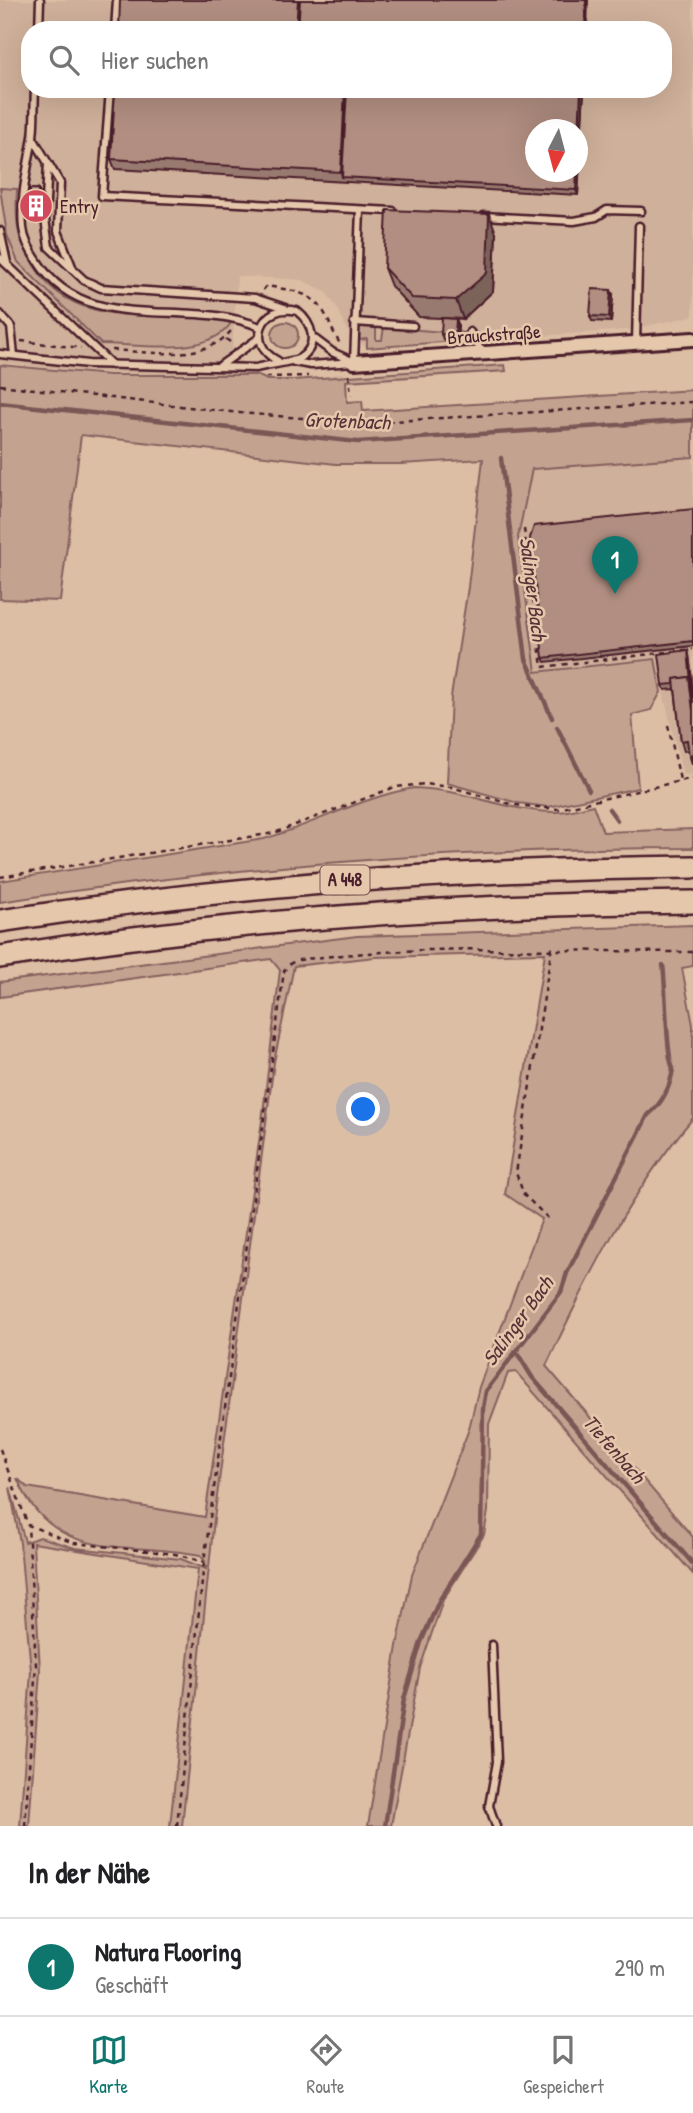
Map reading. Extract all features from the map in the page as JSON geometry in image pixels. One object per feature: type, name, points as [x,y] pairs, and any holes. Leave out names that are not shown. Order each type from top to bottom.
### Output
[{"type":"highway","name":"A 448","points":[[0,921],[197,894],[366,878],[517,870],[693,867]]},
{"type":"highway","name":"A 448","points":[[0,957],[197,929],[329,916],[534,905],[693,902]]},
{"type":"street","name":"Brauckstraße","points":[[354,362],[693,339]]},
{"type":"lane","points":[[39,21],[40,0]]},
{"type":"lane","points":[[116,21],[117,0]]},
{"type":"lane","points":[[35,98],[33,138],[26,162],[23,228],[32,252],[55,283],[69,293],[103,307],[215,315],[240,319],[260,327]]},
{"type":"lane","points":[[109,98],[102,196],[402,212]]},
{"type":"lane","points":[[33,138],[60,183],[58,231],[74,271]]},
{"type":"lane","points":[[48,163],[45,219],[47,240],[49,247],[74,271],[101,288],[255,298],[287,309],[306,317],[312,337],[307,351],[291,362]]},
{"type":"lane","points":[[312,337],[332,352],[354,362],[360,210]]},
{"type":"lane","points":[[469,215],[574,221],[596,217],[607,210],[640,211]]},
{"type":"lane","points":[[636,343],[639,226]]},
{"type":"lane","points":[[0,230],[7,265]]},
{"type":"lane","points":[[0,258],[112,365]]},
{"type":"lane","points":[[278,361],[265,352],[259,338],[260,327],[271,313],[287,309]]},
{"type":"lane","points":[[0,314],[11,327],[14,355]]},
{"type":"lane","points":[[354,322],[413,326]]},
{"type":"lane","points":[[470,332],[483,354]]},
{"type":"lane","points":[[219,366],[259,338]]},
{"type":"lane","name":"Brauckstraße","points":[[0,354],[112,365],[256,369],[278,361],[311,365],[354,362]]},
{"type":"lane","points":[[492,1645],[497,1762],[489,1806],[496,1826]]},
{"type":"path","points":[[266,286],[296,291],[318,303],[331,330],[354,362]]},
{"type":"path","points":[[13,340],[95,349],[200,351],[226,339]]},
{"type":"path","points":[[350,381],[351,396]]},
{"type":"path","points":[[0,386],[364,423],[693,402]]},
{"type":"path","points":[[524,529],[542,667],[693,649]]},
{"type":"path","points":[[668,725],[680,780]]},
{"type":"path","points":[[0,877],[274,833],[396,787],[425,784],[451,787],[514,805],[548,809],[693,778]]},
{"type":"path","points":[[177,1826],[204,1562],[284,971],[291,962],[299,960],[372,950],[552,947],[693,952]]},
{"type":"path","points":[[548,1219],[524,1195],[516,1173],[552,947]]},
{"type":"path","points":[[0,1449],[28,1525],[36,1665],[25,1826]]},
{"type":"path","points":[[28,1525],[74,1543],[175,1554],[204,1562]]},
{"type":"shaded area","points":[[0,0],[693,0],[693,316],[628,330],[367,348],[347,330],[338,309],[325,291],[302,280],[237,276],[232,353],[266,381],[299,382],[342,373],[345,409],[169,391],[170,374],[103,373],[0,363]]},
{"type":"shaded area","points":[[0,188],[17,189],[16,212],[21,240],[37,270],[55,290],[76,303],[100,311],[126,315],[231,323],[220,334],[190,345],[152,347],[101,344],[18,262],[7,235]]},
{"type":"shaded area","points":[[285,322],[294,326],[298,335],[294,344],[285,348],[276,344],[272,335],[276,326]]},
{"type":"shaded area","points":[[359,326],[376,328],[376,340],[382,340],[384,327],[443,332],[444,339],[456,340],[457,332],[464,333],[469,340],[367,348],[367,339],[359,340]]},
{"type":"shaded area","points":[[0,365],[109,375],[257,375],[267,380],[293,380],[505,365],[506,371],[346,381],[347,402],[362,401],[363,411],[693,390],[693,457],[532,469],[518,537],[536,672],[655,659],[661,692],[651,710],[632,715],[638,788],[548,807],[518,803],[447,783],[451,697],[468,587],[483,459],[401,464],[336,464],[81,435],[60,601],[0,599]]},
{"type":"shaded area","points":[[693,447],[693,774],[683,775],[655,659],[536,673],[508,460]]},
{"type":"shaded area","points":[[414,788],[450,792],[537,811],[565,811],[593,805],[603,832],[693,829],[693,848],[519,851],[345,862],[172,878],[0,902],[0,881],[264,839],[357,804]]},
{"type":"shaded area","points":[[693,925],[693,966],[682,968],[693,1025],[693,1118],[649,1176],[611,1237],[546,1366],[693,1537],[693,1574],[516,1372],[508,1373],[489,1424],[488,1511],[484,1535],[443,1600],[420,1668],[391,1826],[368,1826],[397,1646],[412,1575],[469,1429],[479,1387],[542,1219],[505,1194],[545,953],[375,957],[294,966],[274,1062],[214,1519],[182,1826],[170,1826],[198,1569],[33,1543],[40,1671],[29,1826],[20,1826],[31,1671],[20,1543],[10,1487],[25,1542],[40,1537],[75,1548],[181,1559],[206,1569],[205,1561],[200,1555],[94,1544],[71,1537],[51,1525],[32,1506],[17,1478],[27,1487],[205,1517],[262,1121],[280,970],[271,959],[0,997],[0,982],[357,936]]},
{"type":"building","points":[[120,0],[298,0],[297,21],[119,21]]},
{"type":"building","points":[[300,0],[586,0],[585,21],[299,21]]},
{"type":"building","points":[[114,98],[345,98],[341,172],[111,159]]},
{"type":"building","points":[[346,98],[581,98],[580,119],[525,119],[525,182],[576,182],[576,190],[342,177]]},
{"type":"building","points":[[30,189],[38,189],[37,214],[29,213]]},
{"type":"building","points":[[387,210],[489,214],[487,273],[456,300],[412,298],[384,268]]},
{"type":"building","points":[[592,289],[611,290],[609,317],[590,316]]},
{"type":"building","points":[[442,318],[456,319],[455,335],[441,334]]},
{"type":"building","points":[[693,509],[693,641],[543,658],[530,538],[534,526]]},
{"type":"building","points":[[688,650],[691,682],[689,677],[674,679],[674,684],[663,685],[659,654]]},
{"type":"building","points":[[689,677],[693,711],[693,754],[689,755],[687,740],[681,741],[674,679]]},
{"type":"waterway","name":"Grotenbach","points":[[0,403],[358,442],[693,420]]},
{"type":"waterway","name":"Salinger Bach","points":[[501,458],[526,659],[552,718]]},
{"type":"waterway","name":"Salinger Bach","points":[[557,727],[589,790]]},
{"type":"waterway","name":"Salinger Bach","points":[[609,809],[617,820]]},
{"type":"waterway","name":"Salinger Bach","points":[[385,1826],[404,1699],[421,1642],[439,1601],[481,1534],[483,1408],[486,1391],[561,1292],[567,1273],[648,1115],[662,1100],[670,1081],[673,1068],[669,1050],[663,965]]},
{"type":"waterway","name":"Tiefenbach","points":[[516,1351],[532,1377],[693,1564]]},
{"type":"place","name":"Entry","points":[[36,206]]},
{"type":"place","name":"Natura Flooring","points":[[615,594]]}]
